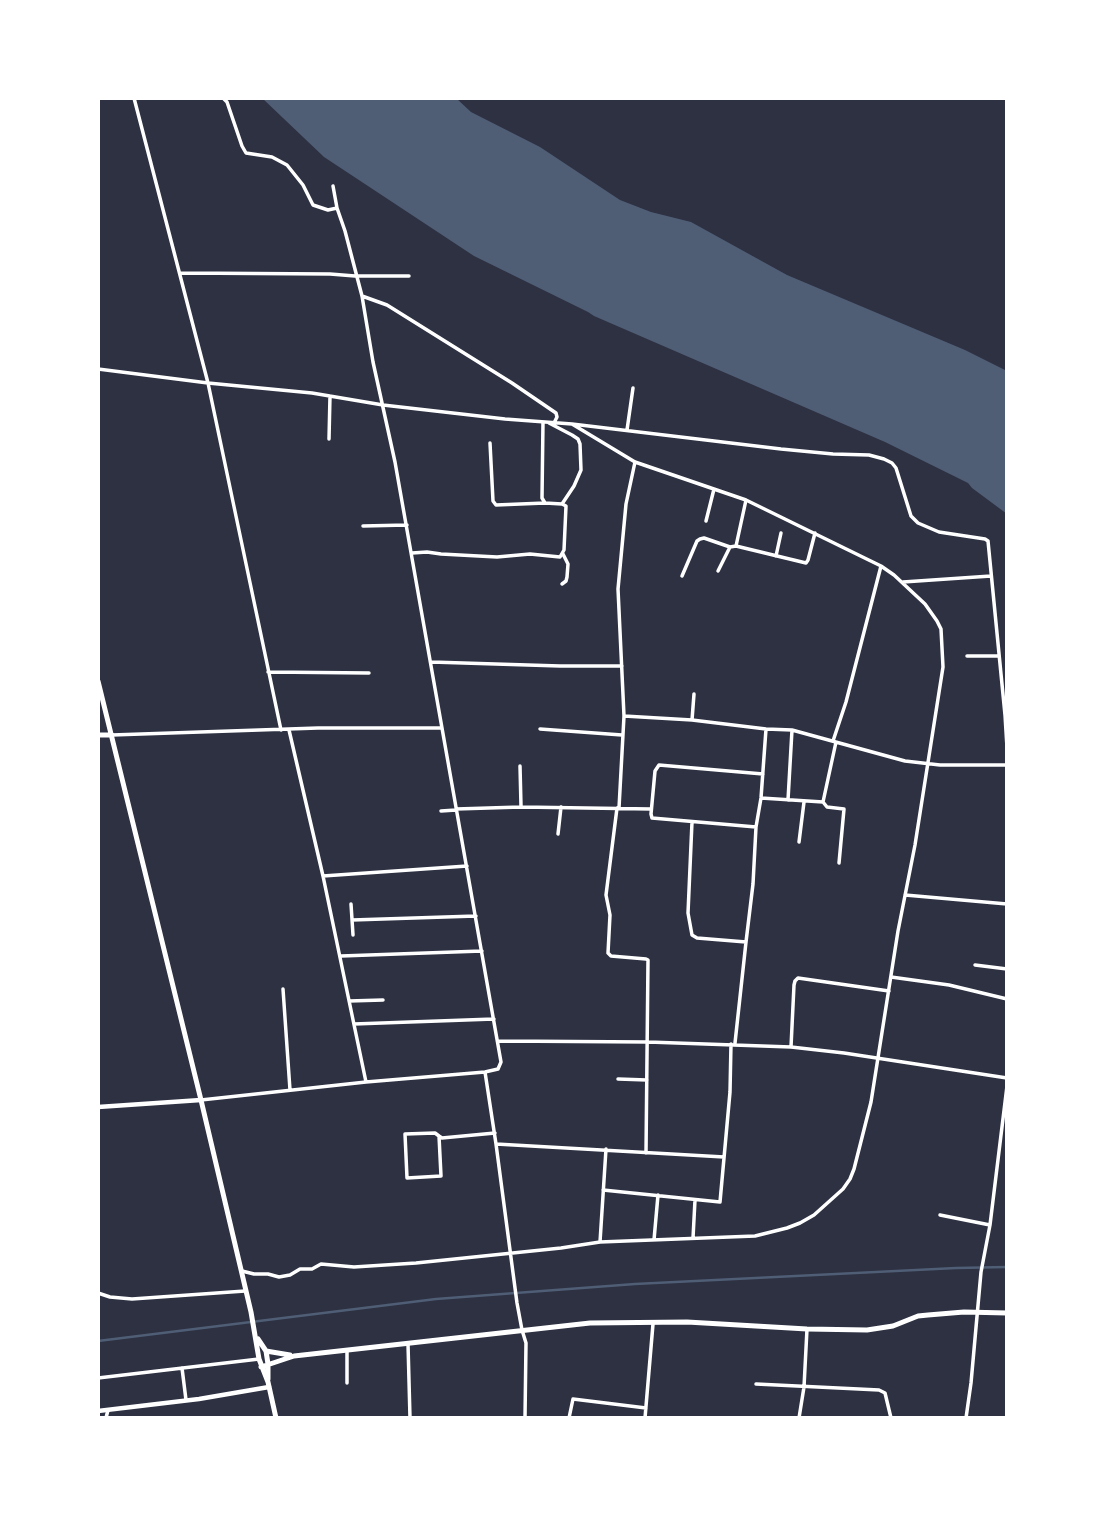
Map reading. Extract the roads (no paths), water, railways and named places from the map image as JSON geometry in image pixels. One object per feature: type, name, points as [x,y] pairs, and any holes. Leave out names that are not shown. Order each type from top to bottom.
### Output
[{"type":"main road","points":[[98,681],[242,1272],[256,1334],[258,1356],[269,1385]]},
{"type":"main road","points":[[98,736],[112,735]]},
{"type":"main road","points":[[98,1107],[201,1100]]},
{"type":"main road","points":[[261,1367],[293,1356],[590,1323],[654,1321],[867,1330],[893,1326],[918,1316],[964,1312],[1007,1313]]},
{"type":"main road","points":[[256,1334],[266,1351],[276,1418]]},
{"type":"main road","points":[[258,1356],[266,1351],[293,1356]]},
{"type":"main road","points":[[98,1411],[186,1400],[269,1385]]},
{"type":"street","points":[[134,98],[208,383],[281,730]]},
{"type":"street","points":[[223,98],[227,102],[246,153],[279,160],[303,185],[313,205],[328,210],[337,208]]},
{"type":"street","points":[[201,1100],[485,1072],[500,1067],[501,1058],[407,525],[362,296],[333,186]]},
{"type":"street","points":[[180,273],[409,276]]},
{"type":"street","points":[[362,296],[387,305],[536,398],[556,413],[554,422]]},
{"type":"street","points":[[98,369],[330,396],[383,405],[877,457],[892,463],[911,516],[918,523],[939,532],[988,541],[1007,748]]},
{"type":"street","points":[[627,431],[633,387]]},
{"type":"street","points":[[329,439],[330,396]]},
{"type":"street","points":[[545,422],[541,492],[545,503]]},
{"type":"street","points":[[545,422],[572,435],[580,444],[581,470],[562,504]]},
{"type":"street","points":[[242,1272],[279,1277],[321,1265],[354,1267],[416,1264],[600,1242],[755,1236],[787,1228],[814,1215],[843,1189],[855,1169],[871,1102],[943,667],[942,639],[937,621],[925,604],[881,566],[746,500],[635,462],[572,424]]},
{"type":"street","points":[[490,443],[493,501],[496,505],[545,503],[566,506],[563,554],[568,564],[566,581],[562,584]]},
{"type":"street","points":[[635,462],[626,504],[618,589],[624,716],[618,808],[606,895],[610,915],[608,953],[611,956],[648,960],[646,1153]]},
{"type":"street","points":[[706,520],[714,489]]},
{"type":"street","points":[[736,546],[746,500]]},
{"type":"street","points":[[363,526],[407,525]]},
{"type":"street","points":[[776,556],[781,533]]},
{"type":"street","points":[[682,576],[700,539],[806,563],[815,533]]},
{"type":"street","points":[[718,571],[730,547]]},
{"type":"street","points":[[412,553],[497,557],[530,554],[560,557],[563,554]]},
{"type":"street","points":[[839,863],[844,808],[827,807],[823,802],[834,741],[881,566]]},
{"type":"street","points":[[902,582],[991,576]]},
{"type":"street","points":[[967,656],[999,656]]},
{"type":"street","points":[[431,662],[622,666]]},
{"type":"street","points":[[268,672],[369,673]]},
{"type":"street","points":[[692,720],[694,694]]},
{"type":"street","points":[[624,716],[792,730],[905,761],[1007,765]]},
{"type":"street","points":[[112,735],[442,728]]},
{"type":"street","points":[[540,729],[622,735]]},
{"type":"street","points":[[603,1190],[720,1202],[733,1044],[753,884],[766,729]]},
{"type":"street","points":[[289,730],[341,956],[366,1082]]},
{"type":"street","points":[[788,800],[792,730]]},
{"type":"street","points":[[756,827],[651,817],[654,771],[659,765],[763,774]]},
{"type":"street","points":[[520,766],[521,807]]},
{"type":"street","points":[[761,798],[823,802]]},
{"type":"street","points":[[799,842],[804,802]]},
{"type":"street","points":[[441,811],[521,807],[651,809]]},
{"type":"street","points":[[558,834],[561,807]]},
{"type":"street","points":[[692,822],[688,913],[692,935],[697,938],[746,942]]},
{"type":"street","points":[[323,876],[467,866]]},
{"type":"street","points":[[905,895],[1007,904]]},
{"type":"street","points":[[351,904],[353,935]]},
{"type":"street","points":[[352,920],[476,916]]},
{"type":"street","points":[[341,956],[482,951]]},
{"type":"street","points":[[975,965],[1007,969]]},
{"type":"street","points":[[891,976],[949,985],[1007,999]]},
{"type":"street","points":[[791,1047],[794,985],[798,978],[889,991]]},
{"type":"street","points":[[283,989],[290,1090]]},
{"type":"street","points":[[349,1001],[383,1000]]},
{"type":"street","points":[[354,1024],[494,1019]]},
{"type":"street","points":[[498,1041],[791,1047],[1007,1078]]},
{"type":"street","points":[[485,1072],[515,1290],[526,1343],[525,1418]]},
{"type":"street","points":[[618,1079],[647,1080]]},
{"type":"street","points":[[966,1418],[981,1272],[990,1225],[1007,1086]]},
{"type":"street","points":[[439,1136],[441,1176],[407,1178],[405,1135],[435,1133],[442,1138],[495,1133]]},
{"type":"street","points":[[496,1144],[724,1157]]},
{"type":"street","points":[[600,1242],[606,1149]]},
{"type":"street","points":[[654,1240],[658,1195]]},
{"type":"street","points":[[692,1238],[695,1199]]},
{"type":"street","points":[[940,1215],[990,1225]]},
{"type":"street","points":[[98,1293],[132,1299],[246,1291]]},
{"type":"street","points":[[645,1418],[654,1321]]},
{"type":"street","points":[[799,1418],[804,1387],[807,1329]]},
{"type":"street","points":[[408,1344],[410,1418]]},
{"type":"street","points":[[347,1350],[347,1383]]},
{"type":"street","points":[[98,1378],[258,1356]]},
{"type":"street","points":[[182,1368],[186,1400]]},
{"type":"street","points":[[756,1384],[883,1391],[891,1418]]},
{"type":"street","points":[[569,1418],[573,1399],[646,1408]]},
{"type":"street","points":[[106,1418],[108,1409]]},
{"type":"water","points":[[262,98],[456,98],[471,112],[540,147],[620,200],[651,212],[691,222],[787,275],[965,350],[1007,371],[1007,514],[968,483],[885,442],[594,316],[474,256],[324,157]]},
{"type":"waterway","points":[[98,1341],[436,1299],[635,1284],[1007,1267]]}]
